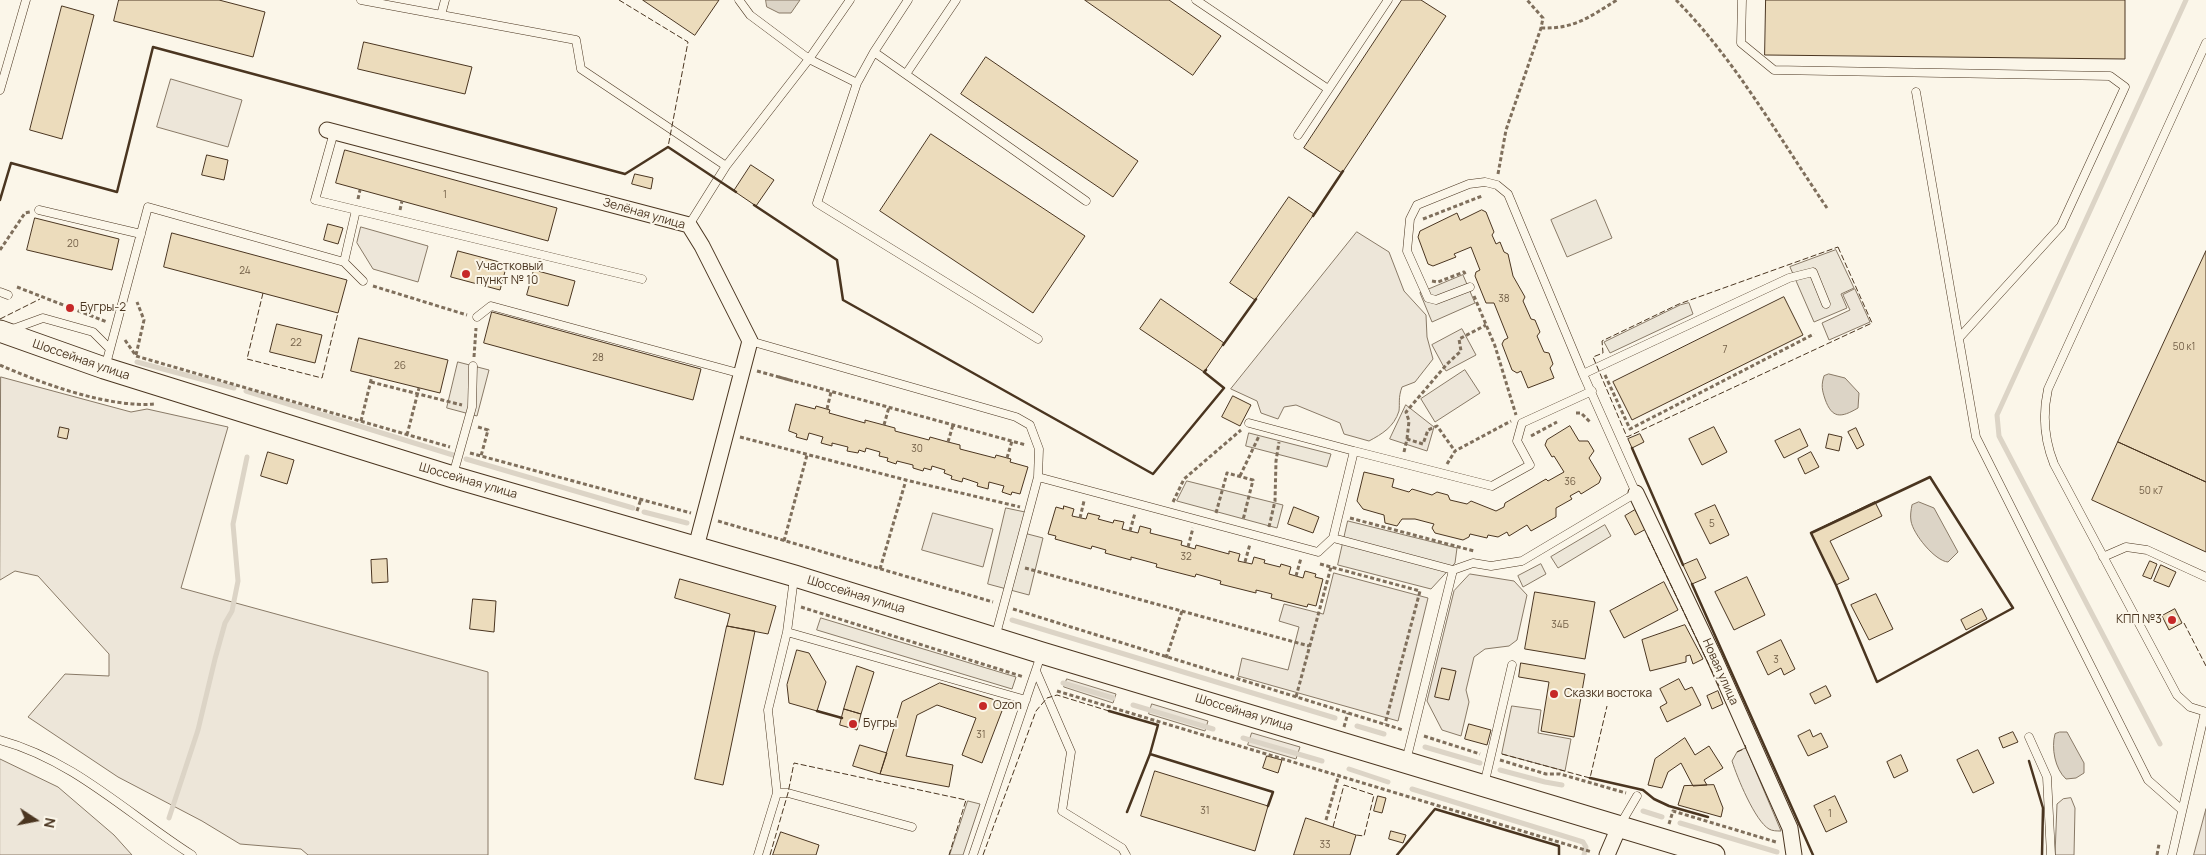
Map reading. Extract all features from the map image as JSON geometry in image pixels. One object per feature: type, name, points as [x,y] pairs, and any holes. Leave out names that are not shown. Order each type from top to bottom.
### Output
[{"type":"main road","name":"Шоссейная улица","points":[[2,332],[107,358],[453,477],[794,576],[995,638],[1039,662],[1405,763],[1714,855]]},
{"type":"street","name":"Зелёная улица","points":[[330,131],[689,225],[702,246],[750,341]]},
{"type":"street","points":[[696,547],[750,341]]},
{"type":"street","name":"Новая улица","points":[[1636,493],[1790,828],[1794,851]]},
{"type":"street","points":[[1607,855],[1620,827]]},
{"type":"lane","points":[[0,90],[26,0]]},
{"type":"lane","points":[[360,0],[576,40],[581,69],[726,166]]},
{"type":"lane","points":[[441,15],[445,0]]},
{"type":"lane","points":[[739,0],[750,15],[809,59],[857,83]]},
{"type":"lane","points":[[689,225],[726,166],[809,59],[850,0]]},
{"type":"lane","points":[[908,0],[874,52],[857,83],[817,202],[1038,339]]},
{"type":"lane","points":[[906,74],[956,0]]},
{"type":"lane","points":[[1196,0],[1328,89]]},
{"type":"lane","points":[[1298,135],[1388,0]]},
{"type":"lane","points":[[1742,0],[1741,43],[1774,70],[2110,76],[2125,87],[2061,226],[1959,338]]},
{"type":"lane","points":[[2172,855],[2205,712],[2190,707],[2176,695],[2049,452],[2044,425],[2045,401],[2048,390],[2206,43]]},
{"type":"lane","points":[[874,52],[1086,201]]},
{"type":"lane","points":[[1916,92],[1976,437],[2148,780],[2182,810]]},
{"type":"lane","points":[[330,131],[315,200],[642,279]]},
{"type":"lane","points":[[1333,538],[1453,570],[1473,562],[1491,566],[1522,560],[1636,493],[1583,374],[1508,194],[1497,185],[1484,182],[1469,184],[1417,205],[1410,219],[1407,251],[1428,298],[1436,300],[1470,286]]},
{"type":"lane","points":[[107,358],[148,207],[344,262],[364,281]]},
{"type":"lane","points":[[39,210],[141,234]]},
{"type":"lane","points":[[344,262],[356,210]]},
{"type":"lane","points":[[1583,374],[1789,278],[1813,272],[1826,304]]},
{"type":"lane","points":[[477,317],[491,306],[743,371]]},
{"type":"lane","points":[[2,332],[43,318],[93,332],[107,358]]},
{"type":"lane","points":[[750,341],[1016,417],[1030,425],[1038,448],[1038,477],[995,638]]},
{"type":"lane","points":[[453,477],[472,407],[473,366]]},
{"type":"lane","points":[[1250,423],[1492,486],[1530,465],[1517,441],[1522,423],[1592,391]]},
{"type":"lane","points":[[1038,477],[1318,552],[1333,538],[1354,451]]},
{"type":"lane","points":[[2104,557],[2126,547],[2147,550],[2206,577]]},
{"type":"lane","points":[[1405,763],[1453,570]]},
{"type":"lane","points":[[758,855],[777,793],[768,710],[787,632],[794,576]]},
{"type":"lane","points":[[787,632],[1026,700]]},
{"type":"lane","points":[[972,855],[1039,662]]},
{"type":"lane","points":[[1039,662],[1041,684],[1071,752],[1062,811],[1122,848],[1126,855]]},
{"type":"lane","points":[[1483,786],[1492,758],[1512,665]]},
{"type":"lane","points":[[2029,737],[2047,777],[2050,855]]},
{"type":"lane","points":[[0,740],[28,748],[84,778],[192,855]]},
{"type":"lane","points":[[777,793],[788,793],[912,827]]},
{"type":"lane","points":[[1620,827],[1637,796]]},
{"type":"path","points":[[1497,185],[1506,130],[1542,28],[1543,18],[1527,0]]},
{"type":"path","points":[[1542,28],[1562,29],[1580,24],[1617,0]]},
{"type":"path","points":[[1676,0],[1696,21],[1736,74],[1826,208]]},
{"type":"path","points":[[1420,223],[1423,219],[1485,194]]},
{"type":"path","points":[[0,250],[25,213],[39,210]]},
{"type":"path","points":[[1427,276],[1431,280],[1438,282],[1464,272],[1486,325],[1517,418]]},
{"type":"path","points":[[364,281],[379,289],[477,317],[473,366]]},
{"type":"path","points":[[9,284],[115,325]]},
{"type":"path","points":[[138,297],[136,304],[144,320],[136,356],[481,456],[704,517],[1004,606],[1492,758],[1546,774],[1560,774],[1637,796]]},
{"type":"path","points":[[1402,463],[1408,439],[1409,421],[1406,412],[1447,364],[1461,351],[1459,339],[1486,325]]},
{"type":"path","points":[[1605,374],[1630,429],[1814,334]]},
{"type":"path","points":[[743,371],[779,377],[1038,448]]},
{"type":"path","points":[[361,421],[372,376]]},
{"type":"path","points":[[371,382],[482,410],[477,427],[488,430],[481,456]]},
{"type":"path","points":[[408,435],[419,388]]},
{"type":"path","points":[[827,409],[832,392]]},
{"type":"path","points":[[884,425],[889,407]]},
{"type":"path","points":[[1443,473],[1455,451],[1525,413]]},
{"type":"path","points":[[1168,512],[1184,479],[1250,423]]},
{"type":"path","points":[[948,442],[952,425]]},
{"type":"path","points":[[1408,439],[1424,444],[1428,430],[1437,426],[1455,451]]},
{"type":"path","points":[[1240,476],[1264,427]]},
{"type":"path","points":[[1266,538],[1275,501],[1276,461],[1281,431]]},
{"type":"path","points":[[727,434],[906,480],[1030,509]]},
{"type":"path","points":[[1007,458],[1012,441]]},
{"type":"path","points":[[784,541],[807,455]]},
{"type":"path","points":[[1213,524],[1227,473],[1240,476],[1254,480],[1240,531]]},
{"type":"path","points":[[880,569],[906,480]]},
{"type":"path","points":[[1080,518],[1085,499]]},
{"type":"path","points":[[1130,531],[1135,512]]},
{"type":"path","points":[[1188,547],[1193,528]]},
{"type":"path","points":[[1245,562],[1250,544]]},
{"type":"path","points":[[1296,576],[1301,558]]},
{"type":"path","points":[[1315,562],[1420,591],[1385,724]]},
{"type":"path","points":[[1016,565],[1309,646]]},
{"type":"path","points":[[1296,697],[1331,567]]},
{"type":"path","points":[[790,604],[1016,673],[1033,681]]},
{"type":"path","points":[[1166,658],[1182,611]]},
{"type":"path","points":[[1041,684],[1056,691],[1590,851]]},
{"type":"path","points":[[1326,820],[1338,774]]},
{"type":"path","points":[[1668,830],[1673,811],[1794,851]]},
{"type":"path","points":[[2157,855],[2159,844]]},
{"type":"shaded area","points":[[766,0],[800,0],[791,13],[779,13],[767,7]]},
{"type":"shaded area","points":[[171,79],[242,100],[228,147],[157,127]]},
{"type":"shaded area","points":[[1596,200],[1612,238],[1567,257],[1551,220]]},
{"type":"shaded area","points":[[361,227],[428,246],[418,282],[373,269],[357,243]]},
{"type":"shaded area","points":[[1357,232],[1389,252],[1404,291],[1426,315],[1427,337],[1433,359],[1415,382],[1402,387],[1399,411],[1391,426],[1369,441],[1344,434],[1340,423],[1296,405],[1284,407],[1278,419],[1261,413],[1257,401],[1231,389]]},
{"type":"shaded area","points":[[1836,250],[1854,288],[1841,294],[1847,308],[1814,322],[1790,267]]},
{"type":"shaded area","points":[[1463,275],[1475,303],[1432,322],[1420,293]]},
{"type":"shaded area","points":[[1855,289],[1870,322],[1829,340],[1822,323],[1850,310],[1843,295]]},
{"type":"shaded area","points":[[1689,303],[1693,314],[1610,353],[1604,342],[1680,305]]},
{"type":"shaded area","points":[[1462,329],[1476,355],[1446,371],[1432,345]]},
{"type":"shaded area","points":[[458,362],[489,370],[477,416],[447,408]]},
{"type":"shaded area","points":[[1465,370],[1480,393],[1435,422],[1421,399]]},
{"type":"shaded area","points":[[1829,374],[1845,378],[1859,393],[1858,408],[1842,415],[1838,415],[1831,410],[1822,388],[1824,376]]},
{"type":"shaded area","points":[[1,377],[131,412],[147,409],[228,427],[181,588],[488,672],[488,855],[308,855],[301,849],[240,844],[202,821],[118,777],[28,717],[65,674],[109,676],[109,654],[38,576],[15,571],[0,580]]},
{"type":"shaded area","points":[[1406,405],[1434,427],[1427,451],[1390,439]]},
{"type":"shaded area","points":[[1249,433],[1331,454],[1327,467],[1246,446]]},
{"type":"shaded area","points":[[1187,481],[1283,505],[1277,528],[1177,501]]},
{"type":"shaded area","points":[[1919,502],[1934,508],[1958,552],[1948,562],[1931,552],[1916,533],[1911,521],[1912,505]]},
{"type":"shaded area","points":[[1006,508],[1025,512],[1020,532],[1043,538],[1029,595],[988,584]]},
{"type":"shaded area","points":[[933,513],[993,529],[983,567],[922,550]]},
{"type":"shaded area","points":[[1348,521],[1457,548],[1455,563],[1431,589],[1338,565]]},
{"type":"shaded area","points":[[1605,525],[1611,536],[1558,568],[1551,557]]},
{"type":"shaded area","points":[[1541,564],[1546,574],[1523,587],[1518,576]]},
{"type":"shaded area","points":[[1334,573],[1428,598],[1398,721],[1238,676],[1242,658],[1288,670],[1299,627],[1279,621],[1284,604],[1323,614]]},
{"type":"shaded area","points":[[1470,574],[1514,581],[1527,595],[1517,640],[1509,646],[1485,649],[1474,657],[1466,690],[1469,702],[1461,736],[1442,730],[1427,701],[1454,591]]},
{"type":"shaded area","points":[[821,618],[1016,677],[1012,689],[817,630]]},
{"type":"shaded area","points":[[1067,679],[1116,694],[1113,703],[1064,687]]},
{"type":"shaded area","points":[[1152,704],[1208,721],[1205,731],[1149,714]]},
{"type":"shaded area","points":[[1512,706],[1541,710],[1538,733],[1571,739],[1565,771],[1502,754]]},
{"type":"shaded area","points":[[2067,732],[2084,763],[2084,773],[2076,778],[2066,779],[2059,770],[2054,752],[2054,740],[2055,734]]},
{"type":"shaded area","points":[[1252,733],[1300,747],[1296,759],[1248,745]]},
{"type":"shaded area","points":[[1746,748],[1781,831],[1770,830],[1764,824],[1752,808],[1742,787],[1732,761],[1737,752]]},
{"type":"shaded area","points":[[0,759],[58,787],[114,835],[132,855],[0,855]]},
{"type":"shaded area","points":[[2071,798],[2075,808],[2074,855],[2055,855],[2057,804],[2063,799]]},
{"type":"shaded area","points":[[968,801],[980,804],[963,855],[950,855]]},
{"type":"shaded area","points":[[2206,809],[2206,855],[2194,855]]},
{"type":"building","points":[[119,0],[219,0],[265,12],[253,57],[114,21]]},
{"type":"building","points":[[643,0],[719,0],[695,35]]},
{"type":"building","points":[[1085,0],[1169,0],[1221,36],[1193,75]]},
{"type":"building","points":[[1402,0],[1421,0],[1446,16],[1342,173],[1304,148]]},
{"type":"building","points":[[1766,0],[2125,0],[2125,59],[1765,55]]},
{"type":"building","points":[[62,6],[94,15],[62,139],[30,130]]},
{"type":"building","points":[[364,42],[472,67],[465,94],[358,69]]},
{"type":"building","points":[[986,57],[1138,161],[1113,197],[961,94]]},
{"type":"building","points":[[931,134],[1085,236],[1033,313],[880,211]]},
{"type":"building","points":[[345,150],[557,208],[548,241],[336,183]]},
{"type":"building","points":[[207,155],[228,160],[224,180],[202,175]]},
{"type":"building","points":[[751,165],[774,180],[756,206],[734,191]]},
{"type":"building","points":[[635,174],[653,178],[651,189],[632,184]]},
{"type":"building","points":[[1289,197],[1314,214],[1255,300],[1230,283]]},
{"type":"building","points":[[1482,210],[1486,212],[1494,232],[1492,235],[1496,244],[1500,242],[1504,252],[1508,254],[1513,276],[1525,297],[1523,301],[1531,319],[1535,320],[1540,332],[1537,336],[1544,352],[1549,353],[1553,364],[1550,368],[1554,378],[1528,388],[1521,371],[1517,373],[1512,370],[1502,344],[1508,338],[1494,303],[1486,303],[1475,276],[1476,272],[1480,270],[1471,247],[1454,254],[1456,257],[1433,266],[1428,264],[1418,237],[1420,231],[1457,213],[1460,220]]},
{"type":"building","points":[[35,218],[119,239],[112,270],[27,250]]},
{"type":"building","points":[[328,224],[343,228],[338,244],[324,240]]},
{"type":"building","points":[[172,233],[347,280],[338,313],[164,267]]},
{"type":"building","points":[[458,251],[507,264],[500,290],[451,277]]},
{"type":"building","points":[[2206,251],[2206,482],[2118,442]]},
{"type":"building","points":[[534,270],[575,281],[568,306],[527,295]]},
{"type":"building","points":[[1784,297],[1803,335],[1632,420],[1613,382]]},
{"type":"building","points":[[1161,299],[1224,343],[1204,372],[1140,329]]},
{"type":"building","points":[[492,312],[701,369],[693,400],[484,343]]},
{"type":"building","points":[[277,324],[322,335],[315,363],[270,352]]},
{"type":"building","points":[[359,338],[448,360],[440,393],[351,371]]},
{"type":"building","points":[[1233,396],[1251,405],[1240,426],[1222,417]]},
{"type":"building","points":[[796,404],[815,409],[816,406],[830,410],[829,413],[865,423],[865,420],[895,428],[895,431],[929,440],[930,437],[960,445],[960,449],[995,458],[996,455],[1011,459],[1010,462],[1028,467],[1020,494],[1012,492],[1011,495],[1002,492],[1004,486],[989,482],[988,489],[977,486],[978,483],[963,478],[962,482],[951,479],[952,476],[944,473],[945,470],[932,466],[931,470],[924,468],[923,471],[913,468],[913,465],[897,461],[896,464],[887,461],[888,458],[879,456],[880,452],[866,448],[865,452],[859,450],[858,453],[847,451],[848,447],[832,443],[832,446],[821,443],[823,437],[809,433],[807,440],[796,437],[797,434],[789,431]]},
{"type":"building","points":[[1570,426],[1579,441],[1588,441],[1594,451],[1589,458],[1601,478],[1599,483],[1581,494],[1579,491],[1570,496],[1572,499],[1556,508],[1556,517],[1531,531],[1527,525],[1509,536],[1507,532],[1498,537],[1488,535],[1487,538],[1470,534],[1469,537],[1463,540],[1435,533],[1432,528],[1434,524],[1415,519],[1402,519],[1397,526],[1385,523],[1384,515],[1363,509],[1357,501],[1364,472],[1394,479],[1392,487],[1409,492],[1412,489],[1432,495],[1437,492],[1448,495],[1450,500],[1467,504],[1471,501],[1496,511],[1504,507],[1505,503],[1546,479],[1548,481],[1564,472],[1545,445],[1547,440]]},
{"type":"building","points":[[60,427],[69,429],[67,439],[58,437]]},
{"type":"building","points":[[1714,427],[1727,452],[1702,465],[1689,439]]},
{"type":"building","points":[[1856,428],[1864,445],[1857,449],[1848,432]]},
{"type":"building","points":[[1800,429],[1808,446],[1784,458],[1775,441]]},
{"type":"building","points":[[1640,434],[1644,442],[1632,448],[1628,439]]},
{"type":"building","points":[[1829,434],[1842,437],[1839,451],[1826,448]]},
{"type":"building","points":[[2118,442],[2206,482],[2206,552],[2092,500]]},
{"type":"building","points":[[268,452],[294,460],[287,484],[261,476]]},
{"type":"building","points":[[1811,452],[1819,467],[1805,474],[1798,459]]},
{"type":"building","points":[[1875,502],[1882,516],[1830,541],[1849,579],[1836,585],[1811,533]]},
{"type":"building","points":[[1715,505],[1729,535],[1710,544],[1695,514]]},
{"type":"building","points":[[1064,506],[1074,509],[1072,516],[1086,519],[1088,513],[1100,516],[1098,519],[1113,523],[1114,520],[1124,522],[1122,529],[1138,533],[1140,526],[1151,529],[1150,533],[1182,541],[1181,545],[1195,549],[1196,545],[1229,554],[1229,551],[1240,554],[1238,561],[1252,564],[1254,557],[1265,560],[1264,563],[1280,567],[1281,564],[1291,567],[1289,574],[1303,578],[1305,571],[1316,574],[1315,577],[1323,579],[1316,606],[1308,604],[1307,607],[1271,598],[1272,594],[1256,590],[1256,593],[1220,584],[1221,581],[1196,574],[1195,577],[1156,567],[1157,564],[1131,557],[1131,560],[1105,553],[1106,550],[1092,546],[1091,549],[1055,539],[1056,536],[1048,534],[1056,507],[1063,509]]},
{"type":"building","points":[[1294,507],[1319,517],[1313,533],[1288,524]]},
{"type":"building","points":[[1635,510],[1646,529],[1635,535],[1625,516]]},
{"type":"building","points":[[387,559],[388,582],[372,583],[371,560]]},
{"type":"building","points":[[1697,559],[1706,578],[1692,584],[1683,565]]},
{"type":"building","points":[[2150,561],[2157,564],[2151,579],[2143,576]]},
{"type":"building","points":[[2161,565],[2176,572],[2169,587],[2154,581]]},
{"type":"building","points":[[1747,577],[1765,615],[1734,630],[1715,592]]},
{"type":"building","points":[[680,579],[776,606],[768,634],[727,626],[730,614],[675,598]]},
{"type":"building","points":[[1664,582],[1678,610],[1624,638],[1610,611]]},
{"type":"building","points":[[1535,592],[1595,602],[1585,659],[1525,649]]},
{"type":"building","points":[[1876,594],[1893,629],[1869,640],[1851,605]]},
{"type":"building","points":[[473,599],[496,601],[494,632],[470,629]]},
{"type":"building","points":[[1982,609],[1987,619],[1966,630],[1961,620]]},
{"type":"building","name":"КПП №3","points":[[2175,609],[2182,623],[2169,630],[2162,616]]},
{"type":"building","points":[[1685,625],[1703,659],[1693,664],[1690,655],[1686,656],[1686,662],[1650,671],[1642,640]]},
{"type":"building","points":[[727,626],[755,631],[723,785],[695,779]]},
{"type":"building","points":[[1781,640],[1795,669],[1784,675],[1781,668],[1768,675],[1757,652]]},
{"type":"building","points":[[797,650],[809,653],[826,682],[817,711],[789,703],[787,685]]},
{"type":"building","points":[[1521,663],[1585,674],[1574,737],[1541,731],[1549,682],[1519,677]]},
{"type":"building","points":[[857,666],[874,672],[861,714],[844,709]]},
{"type":"building","points":[[1442,668],[1456,671],[1449,700],[1435,697]]},
{"type":"building","points":[[1679,679],[1685,690],[1692,687],[1701,705],[1667,722],[1660,707],[1667,703],[1660,689]]},
{"type":"building","points":[[940,683],[1005,703],[982,763],[962,755],[976,718],[937,705],[917,715],[906,756],[953,765],[949,787],[880,774],[902,702]]},
{"type":"building","points":[[1826,686],[1831,696],[1815,704],[1810,694]]},
{"type":"building","points":[[1718,691],[1723,704],[1712,709],[1707,696]]},
{"type":"building","points":[[844,709],[861,714],[857,730],[840,725]]},
{"type":"building","points":[[1469,724],[1491,730],[1487,745],[1465,739]]},
{"type":"building","points":[[1810,730],[1813,737],[1821,733],[1828,747],[1808,756],[1798,736]]},
{"type":"building","points":[[2013,732],[2018,742],[2003,748],[1999,738]]},
{"type":"building","points":[[1685,738],[1695,755],[1709,746],[1723,768],[1704,780],[1707,785],[1693,786],[1681,763],[1668,772],[1662,788],[1648,785],[1655,759]]},
{"type":"building","points":[[860,745],[887,753],[880,774],[853,766]]},
{"type":"building","points":[[1978,750],[1994,783],[1973,793],[1957,760]]},
{"type":"building","points":[[1901,755],[1908,771],[1894,778],[1887,762]]},
{"type":"building","points":[[1267,756],[1282,760],[1278,773],[1263,768]]},
{"type":"building","points":[[1155,771],[1268,806],[1255,851],[1141,816]]},
{"type":"building","points":[[1714,785],[1723,808],[1721,817],[1678,805],[1684,786]]},
{"type":"building","points":[[1378,796],[1386,798],[1382,813],[1374,811]]},
{"type":"building","points":[[1835,796],[1847,822],[1826,832],[1814,806]]},
{"type":"building","points":[[1306,818],[1356,835],[1350,855],[1294,855]]},
{"type":"building","points":[[1391,831],[1406,835],[1403,843],[1389,839]]},
{"type":"building","points":[[781,832],[819,845],[816,855],[773,855]]},
{"type":"waterway","points":[[2160,744],[1999,436],[1997,415],[2186,0]]},
{"type":"waterway","points":[[137,362],[234,388]]},
{"type":"waterway","points":[[246,391],[453,455]]},
{"type":"waterway","points":[[169,818],[198,730],[225,623],[232,611],[238,581],[233,524],[247,457]]},
{"type":"waterway","points":[[466,459],[633,508]]},
{"type":"waterway","points":[[644,512],[687,523]]},
{"type":"waterway","points":[[1012,620],[1335,718]]},
{"type":"waterway","points":[[1063,683],[1113,698]]},
{"type":"waterway","points":[[1133,705],[1213,729]]},
{"type":"waterway","points":[[1357,726],[1384,734]]},
{"type":"waterway","points":[[1243,738],[1322,761]]},
{"type":"waterway","points":[[1425,747],[1480,763]]},
{"type":"waterway","points":[[1349,769],[1388,782]]},
{"type":"waterway","points":[[1500,770],[1562,785]]},
{"type":"waterway","points":[[1412,789],[1583,842],[1586,847],[1584,855]]},
{"type":"waterway","points":[[1643,811],[1662,817]]},
{"type":"waterway","points":[[1680,823],[1777,852]]},
{"type":"fence","points":[[619,0],[688,42],[668,147]]},
{"type":"fence","points":[[1838,247],[1872,323],[1627,437],[1593,357],[1603,353],[1602,341],[1679,304],[1838,247]]},
{"type":"fence","points":[[263,293],[247,359],[322,378],[338,313]]},
{"type":"fence","points":[[0,319],[40,299]]},
{"type":"fence","points":[[1648,537],[1719,686]]},
{"type":"fence","points":[[2184,623],[2206,666]]},
{"type":"fence","points":[[983,855],[1036,711],[1047,698],[1057,695],[1109,711]]},
{"type":"fence","points":[[1502,754],[1590,778],[1607,706]]},
{"type":"fence","points":[[1737,752],[1746,748],[1745,745]]},
{"type":"fence","points":[[770,855],[788,793],[794,763],[966,800],[949,855]]},
{"type":"fence","points":[[1333,827],[1344,785],[1374,795],[1364,836],[1356,835]]},
{"type":"wall","points":[[0,200],[11,163],[117,192],[153,47],[625,174],[668,147],[736,192]]},
{"type":"wall","points":[[1313,216],[1343,171]]},
{"type":"wall","points":[[754,205],[837,260],[843,300],[1153,474],[1224,388],[1204,372],[1206,370]]},
{"type":"wall","points":[[1223,345],[1256,299]]},
{"type":"wall","points":[[1632,448],[1683,565]]},
{"type":"wall","points":[[1930,477],[2013,608],[1877,682],[1836,585],[1811,533],[1930,477]]},
{"type":"wall","points":[[1692,584],[1813,855]]},
{"type":"wall","points":[[817,711],[842,718]]},
{"type":"wall","points":[[1109,711],[1158,725],[1150,754]]},
{"type":"wall","points":[[1127,812],[1150,754],[1273,792],[1268,806]]},
{"type":"wall","points":[[2029,761],[2043,808],[2042,855]]},
{"type":"wall","points":[[1590,778],[1643,790],[1654,799],[1669,806],[1708,817]]},
{"type":"wall","points":[[1397,855],[1435,809],[1559,846],[1559,855]]},
{"type":"place","name":"Участковый пункт № 10","points":[[466,274]]},
{"type":"place","name":"Бугры-2","points":[[70,308]]},
{"type":"place","name":"КПП №3","points":[[2172,620]]},
{"type":"place","name":"Сказки востока","points":[[1554,694]]},
{"type":"place","name":"Ozon","points":[[983,706]]},
{"type":"place","name":"Бугры","points":[[853,724]]}]
